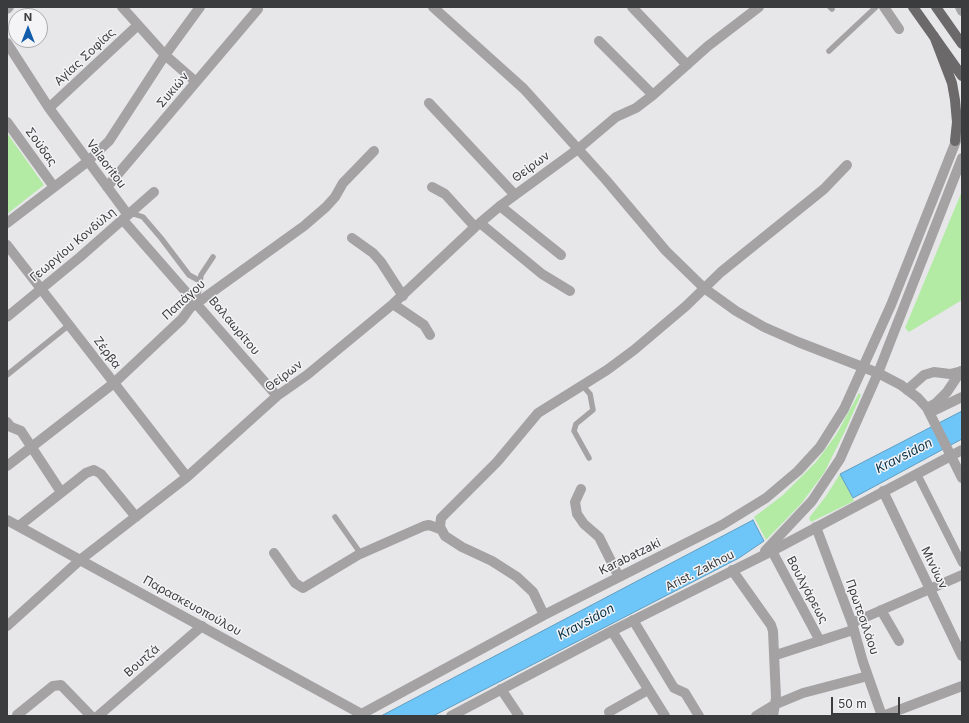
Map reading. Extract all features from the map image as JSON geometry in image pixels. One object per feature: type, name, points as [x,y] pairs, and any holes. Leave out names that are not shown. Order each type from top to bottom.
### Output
[{"type":"main road","points":[[913,7],[962,76]]},
{"type":"main road","points":[[936,7],[959,37],[962,44]]},
{"type":"main road","points":[[934,36],[952,83],[955,100],[955,141]]},
{"type":"street","points":[[122,7],[165,55],[196,82]]},
{"type":"street","points":[[7,223],[100,152],[115,134],[165,55],[200,7]]},
{"type":"street","points":[[433,7],[472,44],[514,79],[578,149],[666,251],[704,288],[736,311],[764,327],[798,342],[864,366],[907,390],[918,398],[928,410],[962,478]]},
{"type":"street","points":[[632,7],[687,65]]},
{"type":"street","name":"Θείρων","points":[[7,626],[80,560],[186,477],[277,396],[308,375],[403,296],[477,225],[500,206],[578,149],[616,117],[636,108],[653,95],[687,65],[759,7]]},
{"type":"street","points":[[884,7],[899,29]]},
{"type":"street","points":[[960,7],[962,11]]},
{"type":"street","name":"Συκιών","points":[[107,187],[258,9]]},
{"type":"street","name":"Αγίας Σοφίας","points":[[49,108],[138,25]]},
{"type":"street","points":[[599,40],[653,95]]},
{"type":"street","name":"Valaoritou","points":[[7,43],[49,108],[107,187],[126,218]]},
{"type":"street","points":[[429,103],[515,195]]},
{"type":"street","name":"Σούδας","points":[[7,122],[54,187]]},
{"type":"street","name":"Karabatzaki","points":[[361,715],[544,615],[732,519],[766,498],[788,480],[812,456],[831,431],[844,410],[891,305],[962,126]]},
{"type":"street","name":"Παπάγου","points":[[7,466],[114,384],[197,303],[304,226],[326,207],[335,197],[343,183],[374,151]]},
{"type":"street","points":[[750,561],[764,552],[812,501],[826,482],[844,452],[878,373],[962,158]]},
{"type":"street","points":[[440,529],[440,521],[446,512],[497,462],[538,413],[582,384],[621,361],[721,272],[824,189],[847,165]]},
{"type":"street","points":[[432,187],[445,194],[477,225],[542,274],[570,291]]},
{"type":"street","name":"Γεωργίου Κονδύλη","points":[[7,317],[126,218],[154,192]]},
{"type":"street","points":[[500,206],[561,255]]},
{"type":"street","name":"Βαλαωρίτου","points":[[126,218],[277,396]]},
{"type":"street","points":[[352,238],[373,253],[381,262],[403,296]]},
{"type":"street","name":"Ζέρβα","points":[[7,245],[186,477]]},
{"type":"street","points":[[393,304],[424,325],[430,335]]},
{"type":"street","points":[[907,390],[924,375],[934,372],[950,374],[962,371]]},
{"type":"street","points":[[928,410],[947,392],[962,371]]},
{"type":"street","points":[[928,410],[962,397]]},
{"type":"street","points":[[7,422],[11,427],[21,431],[61,492]]},
{"type":"street","name":"Arist. Zakhou","points":[[451,716],[633,620],[772,551],[917,474],[949,454],[962,450]]},
{"type":"street","points":[[19,526],[90,470],[94,470],[101,474],[136,517]]},
{"type":"street","points":[[917,474],[962,563]]},
{"type":"street","points":[[581,488],[575,502],[577,514],[584,524],[599,537],[619,577]]},
{"type":"street","name":"Μινύων","points":[[883,491],[962,656]]},
{"type":"street","name":"Παρασκευοπούλου","points":[[7,520],[202,626],[361,715]]},
{"type":"street","points":[[274,553],[295,583],[303,588],[361,554],[429,525],[440,529],[450,540],[502,566],[527,585],[539,601],[544,615]]},
{"type":"street","name":"Πρωτεσιλάου","points":[[816,527],[853,626],[868,676],[883,716]]},
{"type":"street","name":"Βουλγάρεως","points":[[772,551],[820,640]]},
{"type":"street","points":[[732,570],[772,627],[776,655],[776,698],[773,716]]},
{"type":"street","points":[[776,655],[820,640],[853,626],[881,610],[962,575]]},
{"type":"street","points":[[881,610],[899,641]]},
{"type":"street","points":[[633,620],[674,688],[685,693],[699,716]]},
{"type":"street","name":"Βουτζά","points":[[98,716],[202,626]]},
{"type":"street","points":[[612,631],[665,716]]},
{"type":"street","points":[[756,716],[774,705],[811,691],[868,676]]},
{"type":"street","points":[[17,715],[53,686],[61,685],[91,716]]},
{"type":"street","points":[[883,716],[962,686]]},
{"type":"street","points":[[501,689],[519,716]]},
{"type":"street","points":[[609,712],[648,690]]},
{"type":"lane","points":[[828,51],[876,7]]},
{"type":"lane","points":[[126,218],[134,214],[143,217],[189,275],[200,281]]},
{"type":"lane","points":[[197,303],[203,270],[213,257]]},
{"type":"lane","points":[[7,375],[69,325]]},
{"type":"lane","points":[[582,384],[590,394],[593,410],[576,424],[574,431],[589,458]]},
{"type":"lane","points":[[335,517],[361,554]]},
{"type":"green space","points":[[7,133],[44,185],[7,214]]},
{"type":"green space","points":[[962,191],[962,300],[909,332],[905,328]]},
{"type":"green space","points":[[859,393],[861,395],[824,473],[801,504],[766,540],[754,517],[783,495],[816,462],[836,435]]},
{"type":"green space","points":[[840,474],[854,501],[811,522],[809,518],[826,496]]},
{"type":"water","name":"Kravsidon","points":[[962,411],[962,439],[853,498],[840,474]]},
{"type":"water","name":"Kravsidon","points":[[753,520],[764,541],[739,558],[433,716],[381,716]]}]
